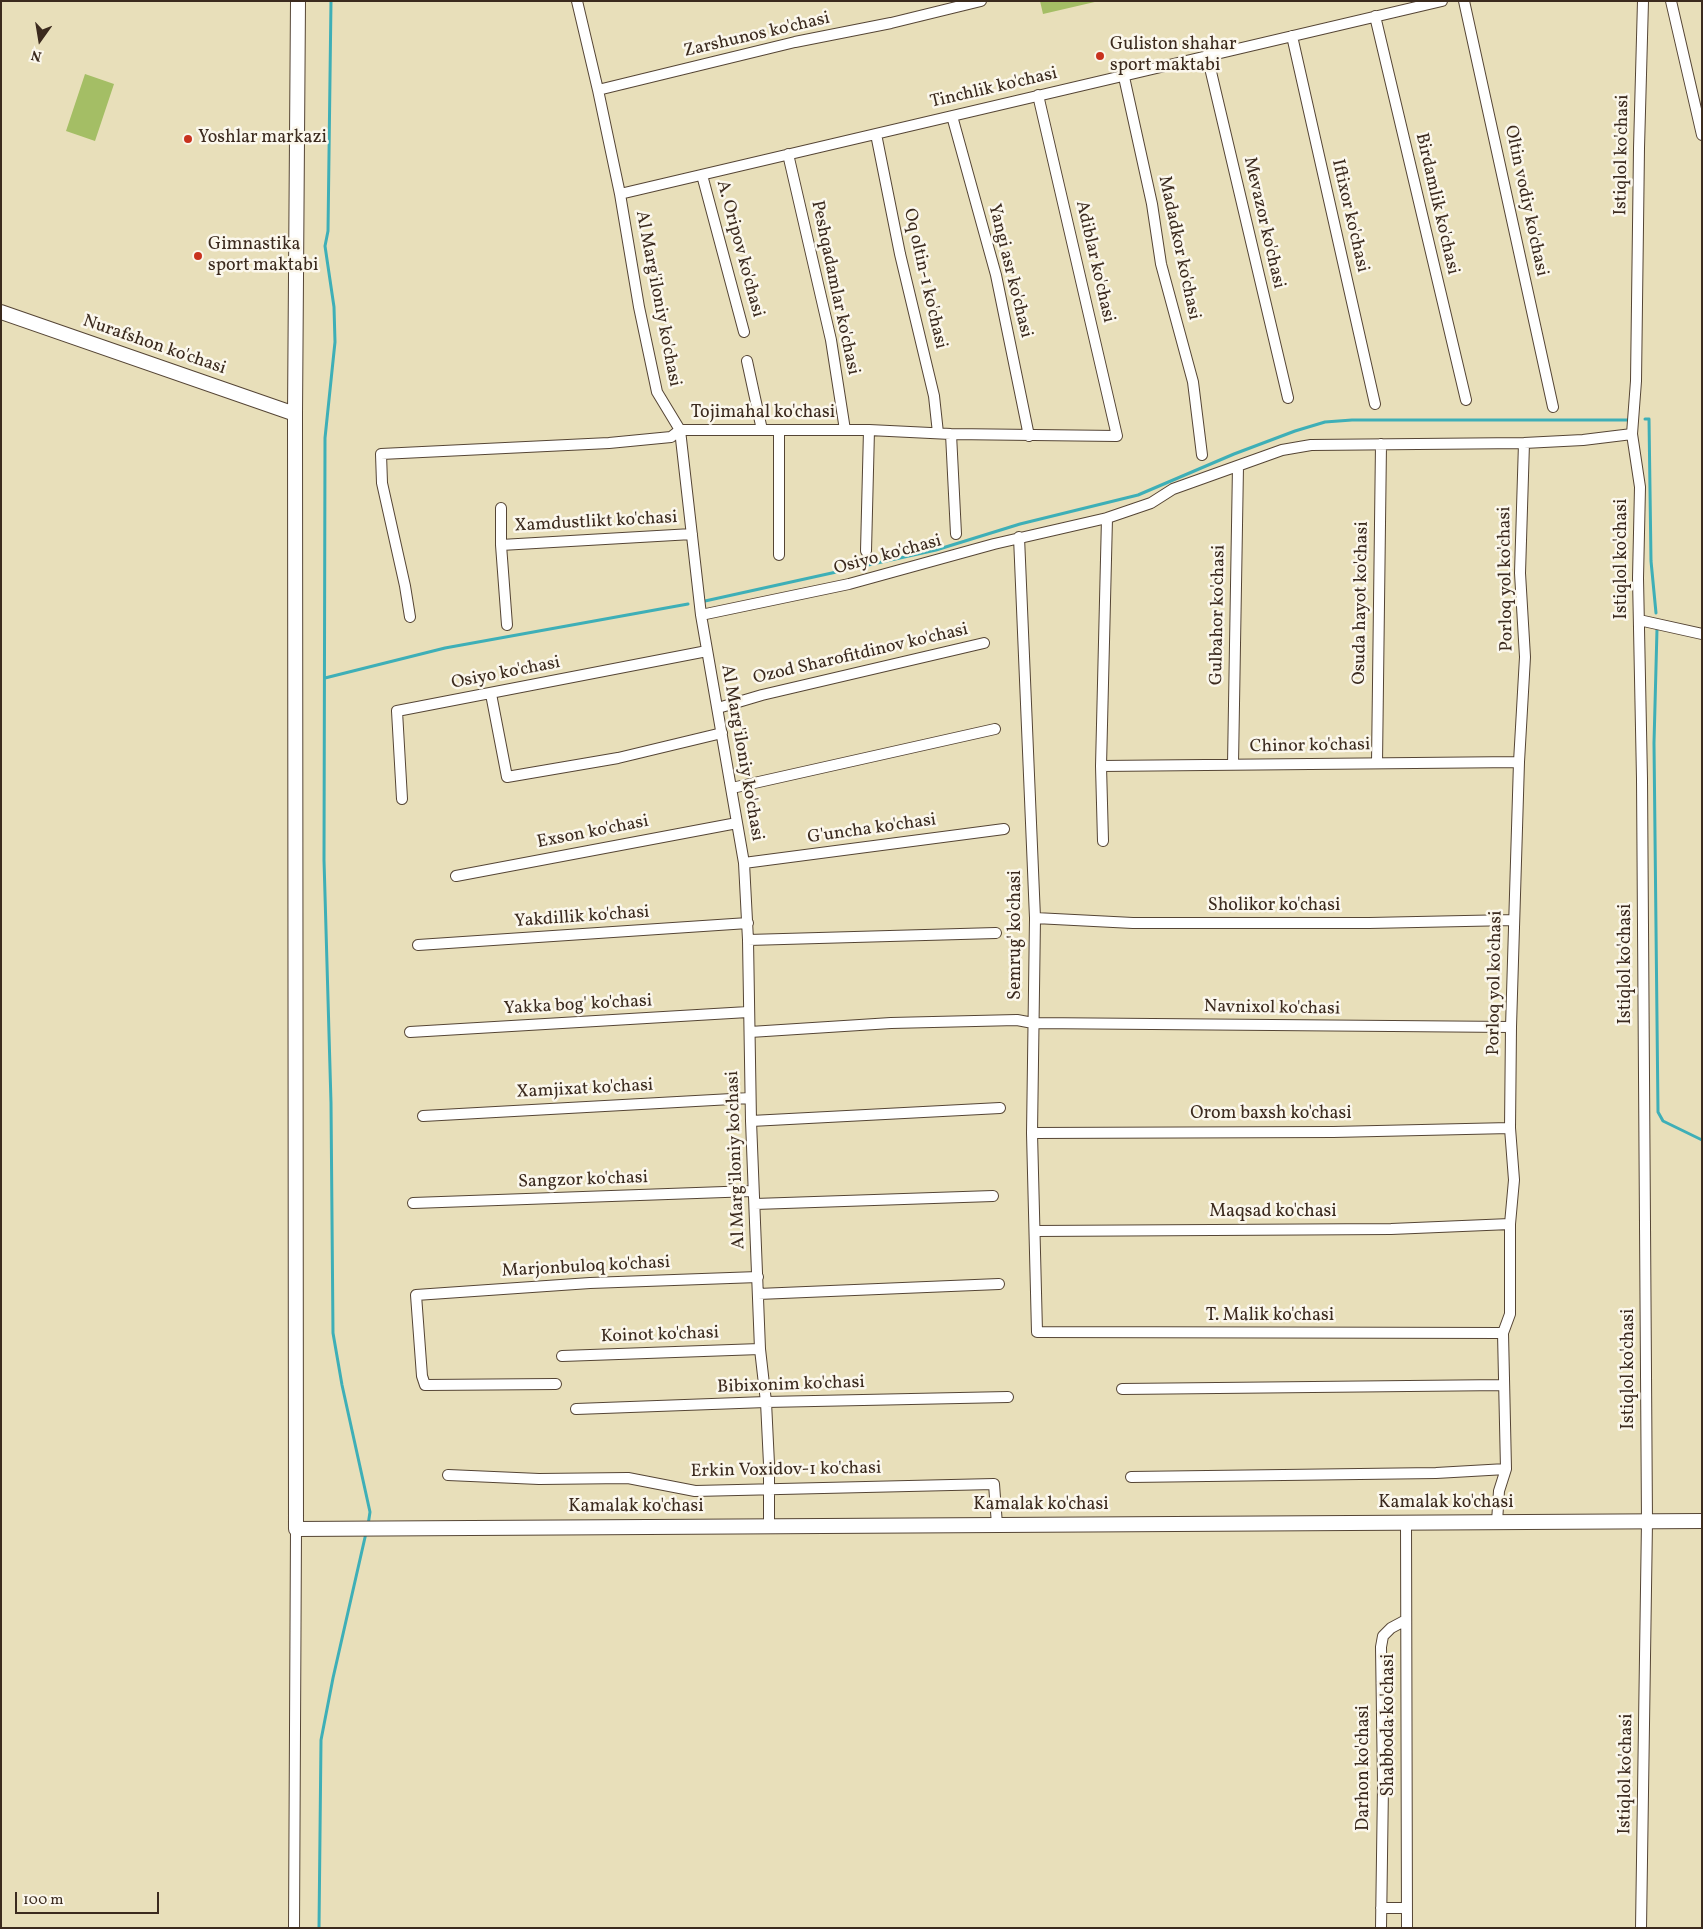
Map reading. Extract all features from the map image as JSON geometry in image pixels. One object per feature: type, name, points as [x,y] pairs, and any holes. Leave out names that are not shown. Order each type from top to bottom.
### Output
[{"type":"main road","points":[[296,1529],[295,414],[298,1]]},
{"type":"main road","name":"Nurafshon ko'chasi","points":[[1,312],[295,414]]},
{"type":"main road","name":"Kamalak ko'chasi","points":[[296,1529],[1702,1521]]},
{"type":"street","name":"Al Marg'iloniy ko'chasi","points":[[577,1],[620,194],[639,307],[657,392],[680,430],[700,615],[718,708],[744,864],[748,923],[748,1012],[753,1191],[760,1349],[766,1402],[770,1488],[769,1526]]},
{"type":"street","name":"Zarshunos ko'chasi","points":[[598,90],[795,42],[891,23],[981,1]]},
{"type":"street","name":"Tinchlik ko'chasi","points":[[620,194],[1442,1]]},
{"type":"street","name":"Oltin vodiy ko'chasi","points":[[1464,1],[1553,407]]},
{"type":"street","name":"Istiqlol ko'chasi","points":[[1641,1928],[1647,1521],[1638,578],[1640,487],[1632,434],[1636,381],[1643,1]]},
{"type":"street","points":[[1671,1],[1702,136]]},
{"type":"street","name":"Birdamlik ko'chasi","points":[[1375,16],[1466,400]]},
{"type":"street","name":"Iftixor ko'chasi","points":[[1292,36],[1375,404]]},
{"type":"street","name":"Mevazor ko'chasi","points":[[1207,55],[1288,398]]},
{"type":"street","name":"Madadkor ko'chasi","points":[[1124,77],[1152,204],[1161,264],[1193,382],[1202,455]]},
{"type":"street","name":"Adiblar ko'chasi","points":[[1038,95],[1118,436]]},
{"type":"street","name":"Yangi asr ko'chasi","points":[[952,116],[996,275],[1030,436]]},
{"type":"street","name":"Oq oltin-1 ko'chasi","points":[[876,134],[900,254],[934,396],[938,432]]},
{"type":"street","name":"Peshqadamlar ko'chasi","points":[[788,154],[831,340],[845,430]]},
{"type":"street","name":"A. Oripov ko'chasi","points":[[702,175],[744,332]]},
{"type":"street","points":[[747,361],[762,430]]},
{"type":"street","name":"Tojimahal ko'chasi","points":[[410,617],[382,483],[381,454],[609,443],[671,437],[680,430],[868,430],[1030,436],[1118,436]]},
{"type":"street","points":[[779,430],[779,555]]},
{"type":"street","points":[[866,552],[868,430]]},
{"type":"street","points":[[951,434],[956,534]]},
{"type":"street","name":"Osiyo ko'chasi","points":[[700,615],[849,584],[1019,537],[1107,518],[1151,503],[1173,489],[1282,450],[1311,445],[1524,443],[1583,440],[1632,434]]},
{"type":"street","name":"Porloq yol ko'chasi","points":[[1497,1522],[1499,1491],[1506,1469],[1502,1333],[1510,1314],[1510,1224],[1514,1180],[1510,1128],[1511,1027],[1518,762],[1525,657],[1520,573],[1524,443]]},
{"type":"street","name":"Osuda hayot ko'chasi","points":[[1377,763],[1381,444]]},
{"type":"street","name":"Gulbahor ko'chasi","points":[[1233,764],[1238,466]]},
{"type":"street","name":"Xamdustlikt ko'chasi","points":[[501,508],[501,545],[507,625]]},
{"type":"street","points":[[1103,841],[1101,766],[1107,518]]},
{"type":"street","name":"Xamdustlikt ko'chasi","points":[[501,545],[692,534]]},
{"type":"street","name":"Semrug' ko'chasi","points":[[1019,537],[1035,918],[1032,1133],[1036,1231],[1037,1332]]},
{"type":"street","points":[[1639,620],[1702,634]]},
{"type":"street","name":"Ozod Sharofitdinov ko'chasi","points":[[718,708],[762,695],[984,643]]},
{"type":"street","name":"Osiyo ko'chasi","points":[[402,799],[397,711],[707,651]]},
{"type":"street","points":[[491,694],[507,777],[618,758],[722,733]]},
{"type":"street","points":[[732,788],[995,729]]},
{"type":"street","name":"Chinor ko'chasi","points":[[1101,766],[1518,762]]},
{"type":"street","name":"Exson ko'chasi","points":[[456,876],[737,823]]},
{"type":"street","name":"G'uncha ko'chasi","points":[[744,864],[1004,829]]},
{"type":"street","name":"Sholikor ko'chasi","points":[[1035,918],[1133,923],[1369,923],[1513,920]]},
{"type":"street","name":"Yakdillik ko'chasi","points":[[418,945],[748,923]]},
{"type":"street","points":[[748,940],[996,934]]},
{"type":"street","name":"Yakka bog' ko'chasi","points":[[410,1032],[748,1012]]},
{"type":"street","points":[[750,1032],[891,1023],[1017,1020],[1033,1023]]},
{"type":"street","name":"Navnixol ko'chasi","points":[[1033,1023],[1511,1027]]},
{"type":"street","name":"Xamjixat ko'chasi","points":[[422,1116],[750,1098]]},
{"type":"street","points":[[751,1121],[1000,1108]]},
{"type":"street","name":"Orom baxsh ko'chasi","points":[[1032,1133],[1334,1132],[1510,1128]]},
{"type":"street","name":"Sangzor ko'chasi","points":[[413,1203],[753,1191]]},
{"type":"street","points":[[755,1204],[992,1196]]},
{"type":"street","name":"Maqsad ko'chasi","points":[[1036,1231],[1391,1228],[1510,1224]]},
{"type":"street","name":"Marjonbuloq ko'chasi","points":[[556,1384],[425,1384],[422,1376],[416,1295],[590,1283],[758,1277]]},
{"type":"street","points":[[758,1294],[999,1284]]},
{"type":"street","name":"T. Malik ko'chasi","points":[[1037,1332],[1502,1333]]},
{"type":"street","name":"Koinot ko'chasi","points":[[562,1356],[760,1349]]},
{"type":"street","points":[[1122,1388],[1504,1385]]},
{"type":"street","name":"Bibixonim ko'chasi","points":[[576,1409],[766,1402],[1008,1397]]},
{"type":"street","points":[[1131,1477],[1436,1473],[1506,1469]]},
{"type":"street","name":"Erkin Voxidov-1 ko'chasi","points":[[448,1476],[539,1479],[628,1478],[695,1491],[994,1484],[997,1525]]},
{"type":"street","name":"Shabboda ko'chasi","points":[[1406,1522],[1407,1928]]},
{"type":"street","points":[[294,1928],[296,1529]]},
{"type":"street","name":"Darhon ko'chasi","points":[[1381,1928],[1381,1647],[1383,1636],[1391,1628],[1406,1620]]},
{"type":"street","points":[[1381,1908],[1407,1908]]},
{"type":"green space","points":[[1040,1],[1099,1],[1043,14]]},
{"type":"green space","points":[[85,74],[114,84],[95,141],[66,131]]},
{"type":"waterway","points":[[331,1],[328,231],[325,246],[334,307],[335,342],[325,438],[324,860],[331,1103],[333,1333],[342,1385],[370,1512],[368,1525]]},
{"type":"waterway","points":[[1645,419],[1649,419],[1651,561],[1656,613]]},
{"type":"waterway","points":[[705,601],[936,550],[1020,524],[1138,495],[1234,454],[1325,422],[1352,420],[1629,420]]},
{"type":"waterway","points":[[325,678],[445,648],[688,604]]},
{"type":"waterway","points":[[1657,629],[1654,743],[1658,1112],[1663,1121],[1702,1140]]},
{"type":"waterway","points":[[319,1928],[321,1740],[366,1533]]},
{"type":"place","name":"Guliston shahar sport maktabi","points":[[1100,56]]},
{"type":"place","name":"Yoshlar markazi","points":[[188,139]]},
{"type":"place","name":"Gimnastika sport maktabi","points":[[198,256]]}]
